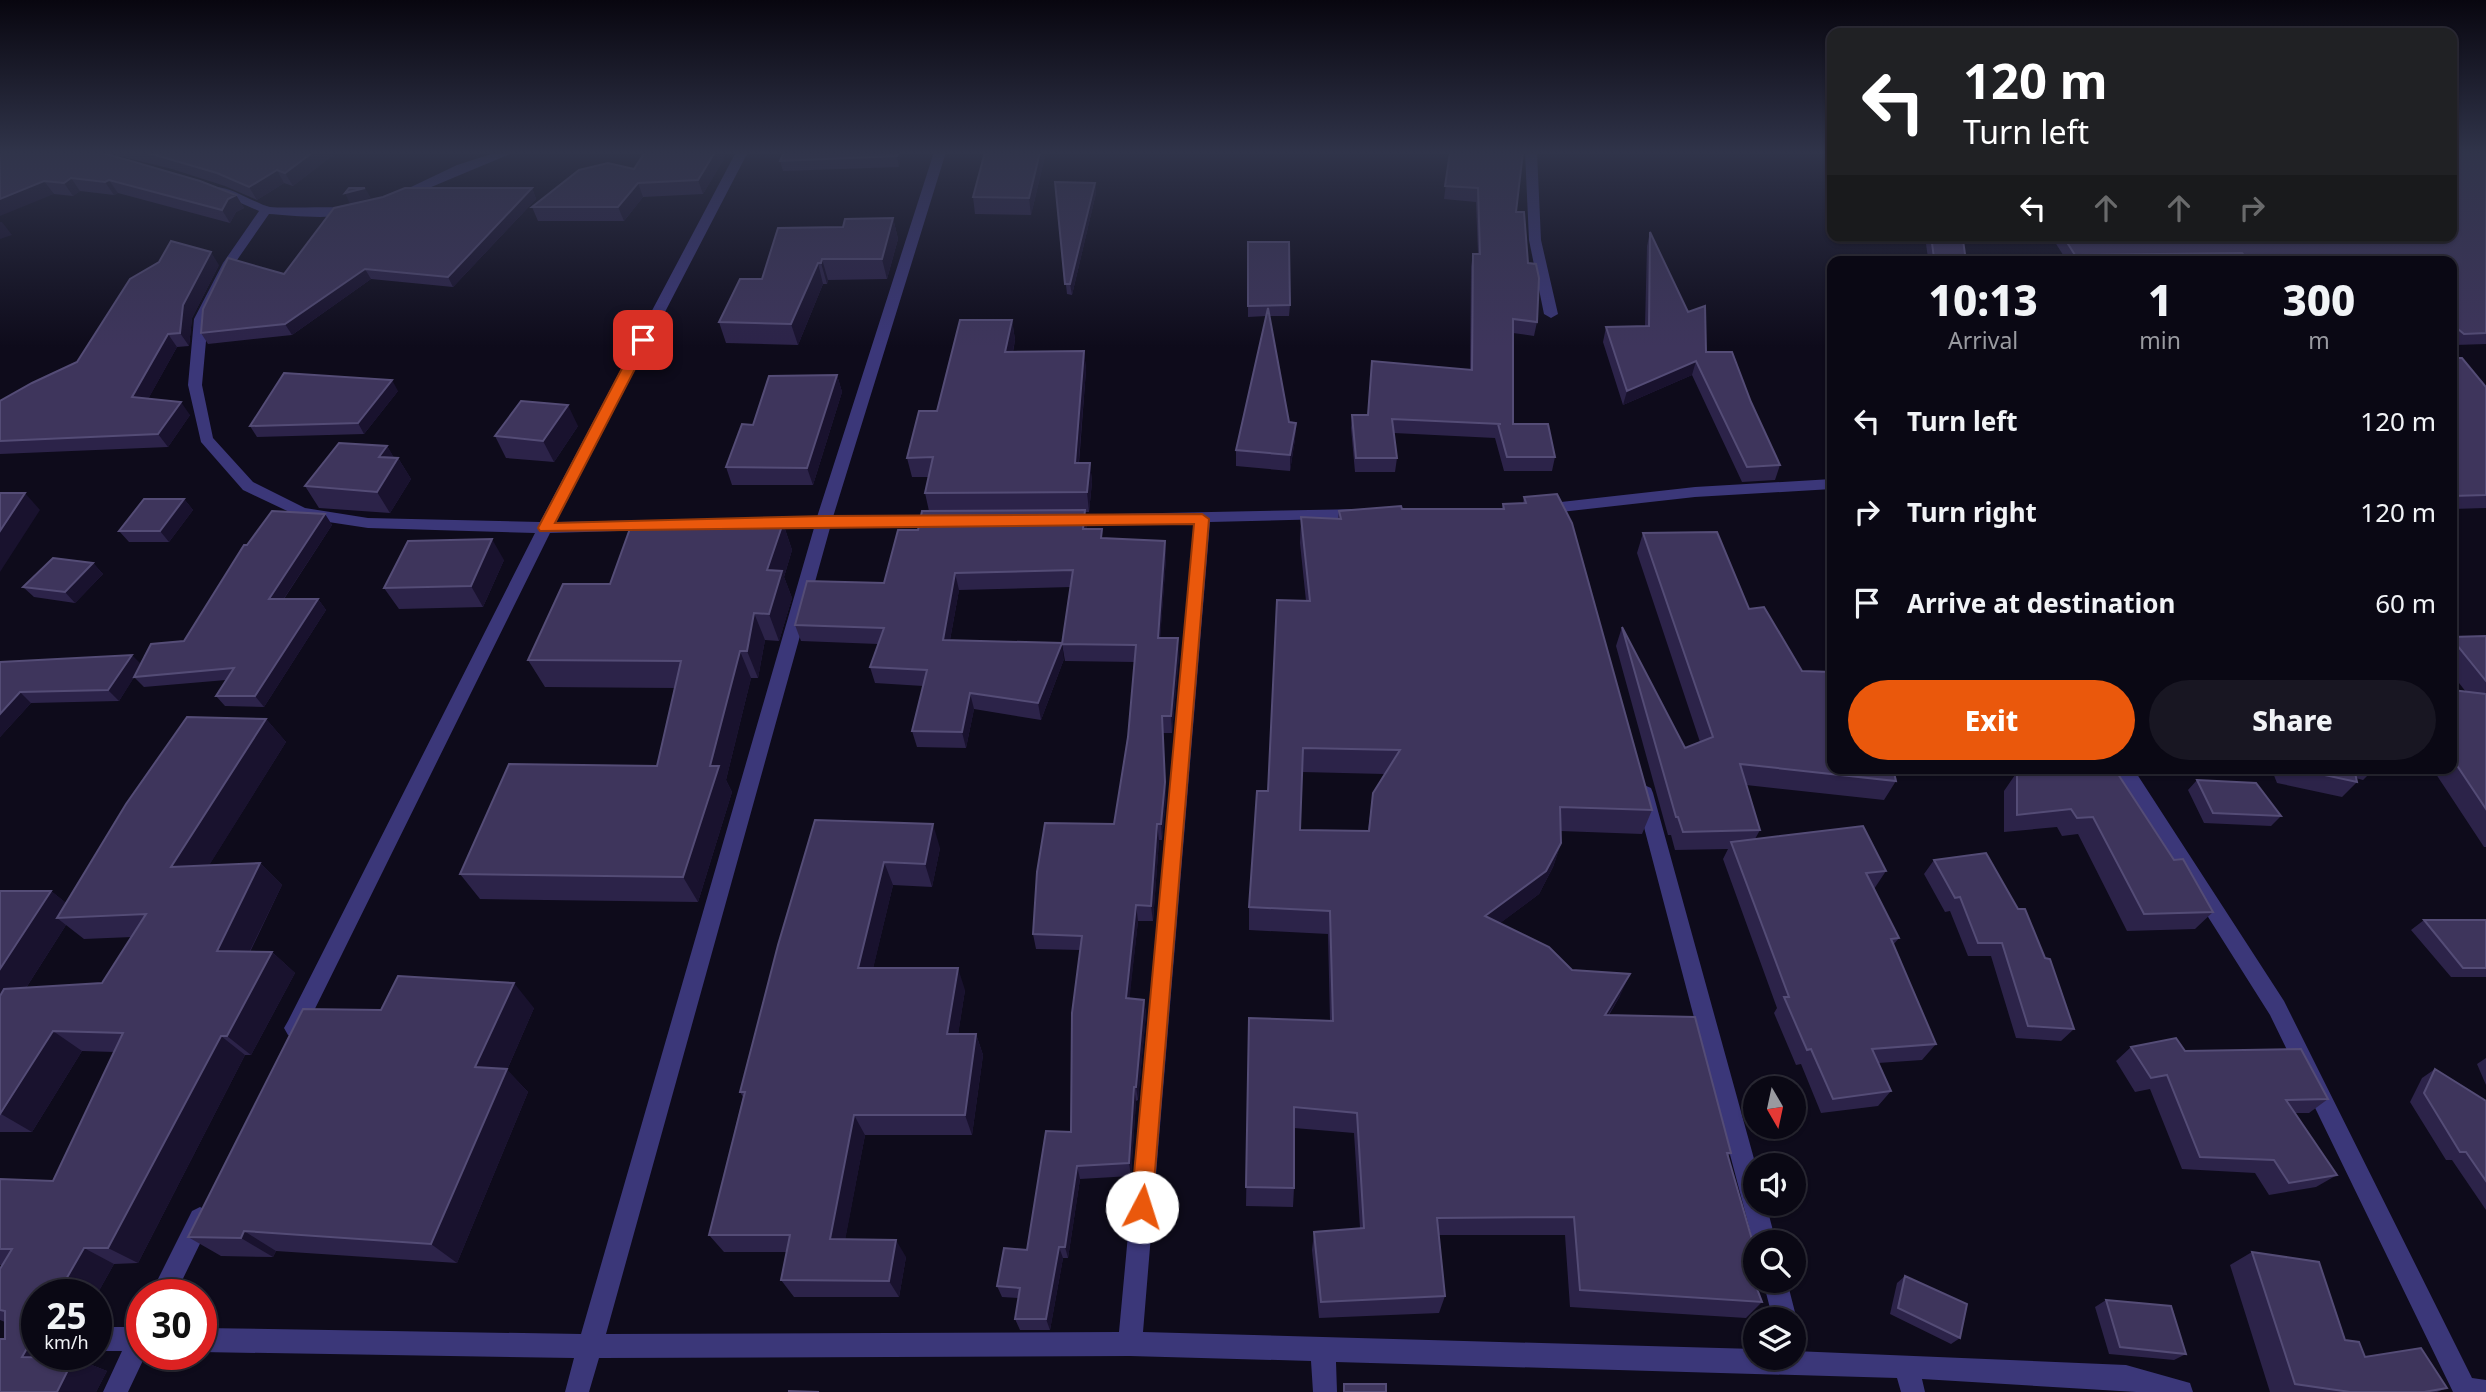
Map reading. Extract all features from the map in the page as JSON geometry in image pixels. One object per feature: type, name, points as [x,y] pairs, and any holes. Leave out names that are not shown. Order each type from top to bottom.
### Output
[{"type":"street","points":[[262,217],[229,263],[201,319],[195,385],[206,439],[248,486],[302,513],[368,523],[545,528],[671,525]]},
{"type":"street","points":[[286,1046],[545,528],[708,217]]},
{"type":"street","points":[[577,1392],[824,521],[920,217]]},
{"type":"street","points":[[1534,217],[1535,240],[1550,314]]},
{"type":"street","points":[[1523,509],[1568,516],[1695,492],[1827,484]]},
{"type":"street","points":[[1048,520],[1384,514]]},
{"type":"street","points":[[1130,1344],[1202,519]]},
{"type":"street","points":[[712,524],[964,520]]},
{"type":"street","points":[[2127,774],[2263,982],[2472,1391]]},
{"type":"street","points":[[1640,777],[1762,1230]]},
{"type":"street","points":[[170,1279],[205,1208]]},
{"type":"street","points":[[217,1340],[590,1346],[1130,1344],[1743,1357]]},
{"type":"street","points":[[1323,1350],[1325,1392]]},
{"type":"street","points":[[1806,1359],[2126,1377],[2181,1392]]},
{"type":"street","points":[[1906,1366],[1913,1392]]},
{"type":"street","points":[[115,1392],[126,1369]]},
{"type":"building","points":[[327,217],[505,217],[448,277],[365,269],[285,324],[201,333],[203,309],[228,258],[284,274]]},
{"type":"building","points":[[1058,217],[1087,217],[1070,284],[1065,284]]},
{"type":"building","points":[[1479,217],[1524,217],[1528,263],[1536,264],[1539,278],[1537,322],[1513,319],[1513,424],[1548,424],[1555,457],[1507,457],[1498,424],[1501,424],[1392,419],[1397,458],[1356,458],[1352,415],[1368,415],[1372,361],[1472,370],[1473,254],[1480,254]]},
{"type":"building","points":[[2457,217],[2486,217],[2486,333],[2464,334],[2457,328],[2457,256],[2245,256],[2242,253],[2075,255],[2067,242],[2457,242]]},
{"type":"building","points":[[893,218],[882,259],[822,259],[821,263],[818,263],[791,324],[719,322],[740,279],[762,279],[778,228],[843,227],[845,219]]},
{"type":"building","points":[[1650,232],[1688,312],[1705,306],[1706,352],[1732,352],[1780,465],[1747,467],[1696,361],[1627,391],[1606,327],[1649,326]]},
{"type":"building","points":[[171,241],[211,252],[183,305],[180,333],[168,334],[132,397],[181,402],[158,434],[0,441],[0,401],[77,362],[130,279],[159,262]]},
{"type":"building","points":[[1248,242],[1289,242],[1290,305],[1248,306]]},
{"type":"building","points":[[1932,242],[1963,242],[1965,256],[1934,256]]},
{"type":"building","points":[[1268,308],[1289,422],[1296,423],[1290,455],[1236,450]]},
{"type":"building","points":[[960,320],[1012,320],[1005,352],[1084,351],[1075,463],[1090,463],[1087,492],[925,493],[933,457],[907,458],[919,411],[937,411]]},
{"type":"building","points":[[2457,358],[2462,358],[2486,387],[2486,495],[2457,496]]},
{"type":"building","points":[[284,373],[392,380],[358,423],[250,426]]},
{"type":"building","points":[[837,375],[807,468],[726,467],[742,424],[753,425],[769,376]]},
{"type":"building","points":[[521,401],[568,405],[543,441],[495,436]]},
{"type":"building","points":[[339,443],[387,446],[379,457],[398,458],[377,492],[305,486]]},
{"type":"building","points":[[0,493],[25,493],[0,531]]},
{"type":"building","points":[[1557,494],[1572,523],[1652,810],[1560,807],[1561,843],[1546,871],[1485,916],[1549,947],[1572,970],[1630,974],[1605,1015],[1695,1017],[1731,1153],[1727,1153],[1743,1216],[1749,1230],[1743,1230],[1743,1293],[1759,1293],[1762,1302],[1580,1290],[1574,1217],[1437,1218],[1445,1296],[1321,1302],[1314,1232],[1364,1228],[1357,1113],[1294,1107],[1294,1188],[1246,1187],[1249,1018],[1333,1021],[1330,911],[1249,907],[1257,791],[1268,791],[1277,600],[1310,601],[1301,517],[1341,519],[1339,511],[1401,506],[1402,509],[1504,509],[1503,504],[1526,503],[1524,497]],"holes":[[[1303,748],[1400,750],[1373,793],[1369,831],[1300,830]]]},
{"type":"building","points":[[144,499],[184,499],[160,531],[119,531]]},
{"type":"building","points":[[1085,510],[1083,529],[1102,529],[1101,538],[1165,541],[1158,638],[1178,638],[1171,716],[1162,716],[1165,782],[1161,824],[1157,824],[1151,906],[1136,905],[1126,998],[1144,1000],[1129,1163],[1077,1166],[1065,1247],[1059,1247],[1046,1319],[1015,1319],[1020,1288],[997,1286],[1004,1248],[1027,1250],[1046,1131],[1071,1132],[1072,1013],[1082,936],[1033,934],[1037,872],[1045,823],[1114,824],[1128,737],[1136,645],[1062,644],[1073,570],[955,573],[943,640],[1062,643],[1038,703],[970,693],[962,732],[912,731],[927,670],[870,667],[884,628],[795,625],[807,581],[884,583],[898,530],[918,530],[922,511]]},
{"type":"building","points":[[272,511],[325,514],[269,599],[318,599],[255,696],[216,696],[234,668],[134,677],[151,644],[184,641],[244,545],[247,545]]},
{"type":"building","points":[[632,523],[783,523],[767,570],[782,571],[769,614],[754,613],[747,651],[740,651],[710,766],[719,766],[683,877],[460,874],[509,764],[657,766],[681,661],[528,660],[563,584],[610,584]]},
{"type":"building","points":[[1717,532],[1749,609],[1764,607],[1802,671],[1827,672],[1827,773],[1740,764],[1760,830],[1683,832],[1676,817],[1622,627],[1685,748],[1713,737],[1643,533]]},
{"type":"building","points":[[492,539],[471,586],[384,588],[408,541]]},
{"type":"building","points":[[53,558],[93,563],[65,592],[23,587]]},
{"type":"building","points":[[2486,636],[2486,681],[2457,645],[2457,637]]},
{"type":"building","points":[[132,655],[108,690],[20,692],[0,714],[0,662]]},
{"type":"building","points":[[2457,691],[2486,694],[2486,809],[2457,766]]},
{"type":"building","points":[[187,717],[266,719],[171,867],[260,863],[217,951],[272,952],[227,1036],[221,1036],[108,1248],[84,1248],[66,1279],[21,1279],[21,1370],[68,1370],[57,1392],[0,1392],[0,1339],[5,1339],[5,1311],[0,1310],[0,1269],[12,1249],[0,1249],[0,1179],[53,1181],[123,1033],[53,1031],[0,1114],[0,996],[4,989],[102,983],[146,914],[57,918],[126,804]]},
{"type":"building","points":[[1832,774],[1894,774],[1896,781]]},
{"type":"building","points":[[2017,774],[2118,774],[2174,860],[2183,859],[2213,912],[2144,914],[2093,817],[2077,818],[2071,809],[2017,815]]},
{"type":"building","points":[[2320,774],[2355,774],[2357,782]]},
{"type":"building","points":[[2197,780],[2256,783],[2281,816],[2213,813]]},
{"type":"building","points":[[815,820],[933,824],[925,864],[884,862],[858,968],[958,968],[947,1034],[976,1034],[965,1115],[854,1115],[830,1239],[896,1240],[889,1281],[781,1280],[790,1235],[709,1235],[745,1092],[740,1092],[778,945]]},
{"type":"building","points":[[1863,826],[1886,871],[1866,873],[1899,938],[1891,939],[1936,1044],[1872,1049],[1891,1091],[1833,1099],[1811,1049],[1807,1050],[1784,997],[1789,997],[1731,842]]},
{"type":"building","points":[[1986,853],[2018,909],[2025,909],[2045,958],[2050,959],[2074,1029],[2028,1026],[2002,943],[1978,943],[1960,897],[1955,898],[1934,860]]},
{"type":"building","points":[[0,891],[51,891],[0,969]]},
{"type":"building","points":[[2424,920],[2486,920],[2486,968],[2463,968]]},
{"type":"building","points":[[398,976],[514,983],[475,1067],[507,1069],[431,1244],[244,1231],[241,1238],[188,1237],[303,1009],[381,1010]]},
{"type":"building","points":[[2176,1038],[2185,1051],[2301,1049],[2328,1099],[2286,1100],[2337,1175],[2289,1183],[2274,1160],[2200,1157],[2167,1075],[2151,1078],[2131,1047]]},
{"type":"building","points":[[2435,1069],[2486,1101],[2486,1181],[2466,1152],[2460,1152],[2424,1093]]},
{"type":"building","points":[[2252,1252],[2319,1262],[2345,1340],[2359,1342],[2365,1357],[2421,1348],[2447,1388],[2424,1392],[2350,1392],[2295,1384]]},
{"type":"building","points":[[1905,1276],[1967,1304],[1960,1338],[1898,1308]]},
{"type":"building","points":[[2106,1300],[2171,1306],[2186,1354],[2120,1347]]},
{"type":"building","points":[[1344,1384],[1386,1384],[1386,1392],[1344,1392]]},
{"type":"route","points":[[643,340],[545,528],[824,521],[1202,519],[1142,1207]]}]
